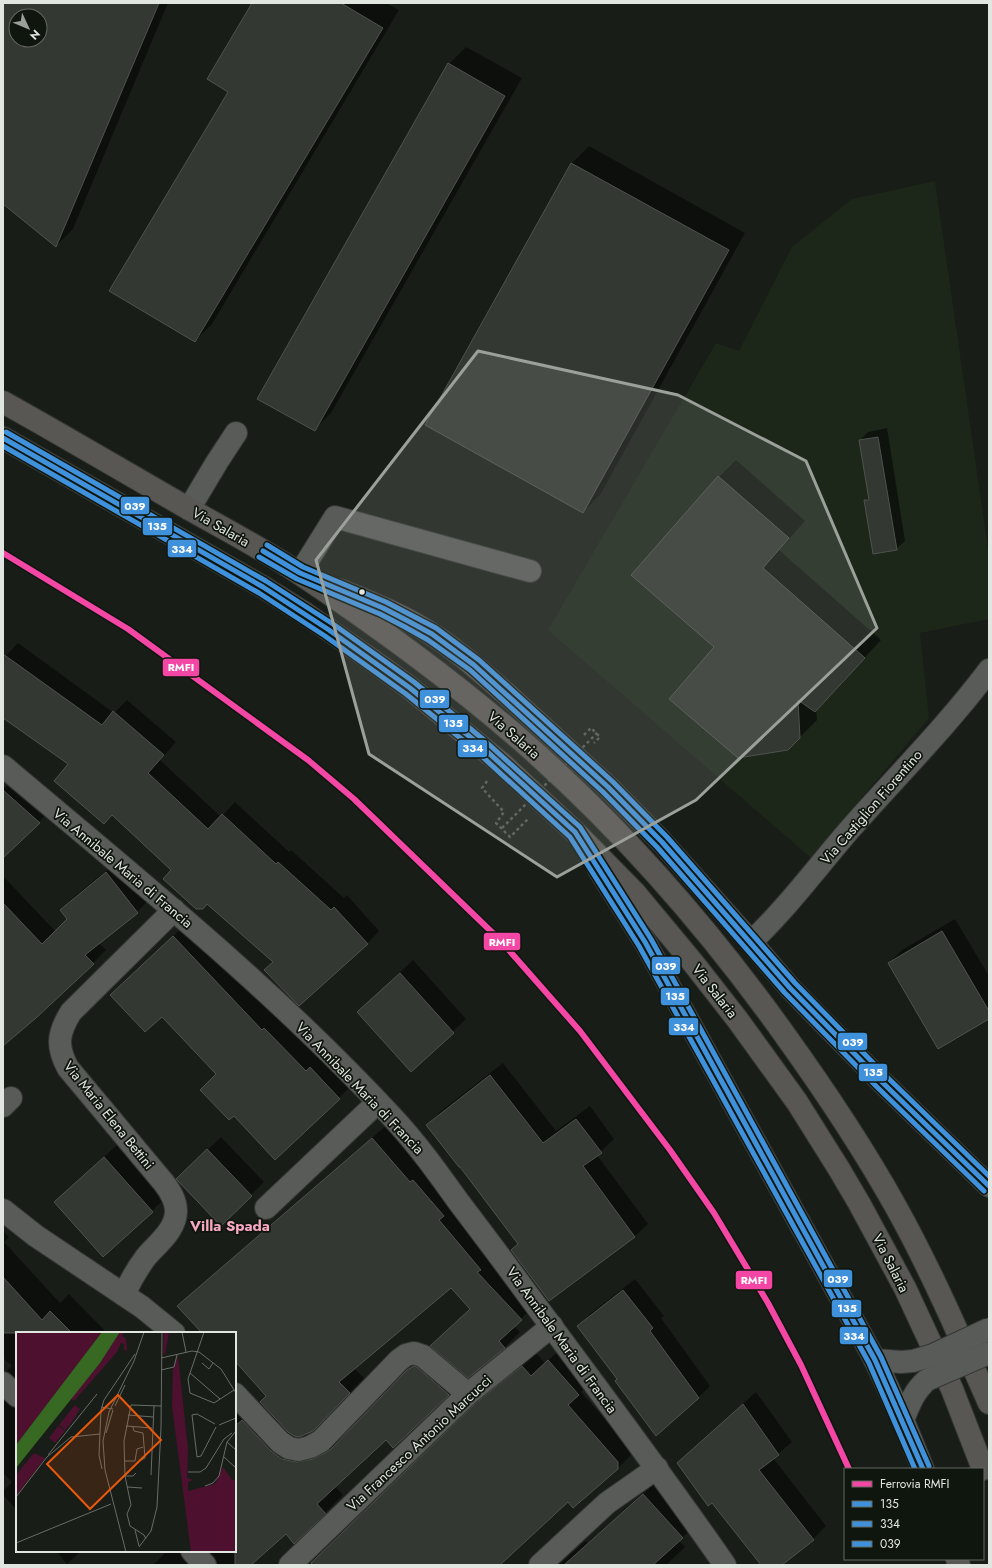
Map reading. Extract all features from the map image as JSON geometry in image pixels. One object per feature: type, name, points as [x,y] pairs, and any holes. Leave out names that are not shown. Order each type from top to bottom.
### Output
[{"type":"main road","name":"Via Salaria","points":[[3,402],[300,573],[427,663],[523,742],[627,842],[686,908],[734,967],[822,1086],[867,1158],[929,1270],[989,1403]]},
{"type":"main road","name":"Via Salaria","points":[[3,438],[263,587],[410,688],[502,764],[575,832],[635,893],[694,964],[757,1046],[819,1136],[860,1203],[905,1288],[952,1389],[983,1468]]},
{"type":"main road","points":[[300,573],[383,608],[432,634],[474,665],[512,699]]},
{"type":"main road","points":[[575,832],[645,942],[875,1360]]},
{"type":"main road","points":[[903,1420],[923,1468]]},
{"type":"main road","name":"Via Salaria","points":[[984,1472],[989,1485]]},
{"type":"street","points":[[189,509],[236,433]]},
{"type":"street","points":[[300,573],[335,516],[530,571]]},
{"type":"street","name":"Via Castiglion Fiorentino","points":[[752,942],[813,875],[989,670]]},
{"type":"street","name":"Via Salaria","points":[[512,699],[553,736],[651,831],[752,942],[790,988],[818,1018],[989,1186]]},
{"type":"street","name":"Via Annibale Maria di Francia","points":[[3,766],[174,910],[264,990],[339,1062],[410,1137],[657,1468],[725,1565]]},
{"type":"street","name":"Via Maria Elena Bettini","points":[[124,1295],[128,1284],[137,1270],[161,1241],[173,1222],[176,1212],[175,1202],[164,1183],[68,1068],[60,1049],[60,1038],[66,1020],[71,1012],[174,910]]},
{"type":"street","points":[[266,1208],[378,1102]]},
{"type":"street","points":[[3,1210],[36,1236],[152,1314],[173,1332]]},
{"type":"street","name":"Via Francesco Antonio Marcucci","points":[[290,1565],[468,1394],[552,1326]]},
{"type":"street","points":[[903,1420],[875,1360],[901,1362],[912,1361],[933,1355],[989,1329]]},
{"type":"street","points":[[236,1395],[280,1442],[289,1448],[300,1450],[321,1441],[394,1365],[406,1355],[414,1353],[423,1356],[468,1394]]},
{"type":"street","points":[[903,1420],[913,1396],[926,1380],[989,1353]]},
{"type":"street","points":[[3,1384],[16,1395]]},
{"type":"street","points":[[540,1565],[607,1503],[657,1468]]},
{"type":"street","points":[[193,1552],[205,1565]]},
{"type":"path","points":[[502,828],[597,733]]},
{"type":"path","points":[[502,764],[482,788],[504,812],[496,823],[510,837],[543,802]]},
{"type":"highlighted area","points":[[478,351],[678,395],[806,461],[877,628],[696,800],[557,877],[369,754],[316,560]]},
{"type":"shaded area","points":[[935,181],[989,556],[989,619],[920,633],[929,718],[811,858],[548,630],[716,343],[739,351],[792,247],[852,199]]},
{"type":"building","points":[[3,3],[159,3],[56,247],[3,204]]},
{"type":"building","points":[[252,3],[341,3],[383,28],[195,342],[109,291],[228,92],[207,79]]},
{"type":"building","points":[[448,63],[505,96],[315,431],[257,399]]},
{"type":"building","points":[[571,163],[729,250],[583,513],[425,425]]},
{"type":"building","points":[[878,437],[897,550],[873,554],[864,500],[869,500],[859,440]]},
{"type":"building","points":[[718,476],[789,538],[763,568],[865,658],[815,712],[798,700],[800,738],[788,750],[738,758],[669,699],[714,647],[631,575]]},
{"type":"building","points":[[3,654],[102,725],[113,711],[164,755],[148,773],[208,829],[222,814],[276,864],[278,862],[331,910],[334,907],[368,944],[299,1006],[264,970],[273,962],[207,904],[203,909],[196,909],[163,879],[171,870],[112,815],[104,824],[54,781],[68,764],[3,718]]},
{"type":"building","points":[[3,790],[40,823],[3,858]]},
{"type":"building","points":[[106,872],[138,913],[85,955],[94,964],[36,1018],[3,1046],[3,903],[42,944],[67,919],[60,910]]},
{"type":"building","points":[[942,931],[989,1011],[989,1019],[938,1049],[888,963]]},
{"type":"building","points":[[173,936],[262,1030],[264,1028],[306,1071],[310,1067],[340,1099],[275,1160],[234,1116],[229,1120],[200,1090],[216,1074],[162,1017],[145,1032],[110,995]]},
{"type":"building","points":[[400,973],[454,1033],[411,1072],[357,1012]]},
{"type":"building","points":[[490,1075],[543,1143],[576,1119],[602,1153],[583,1166],[635,1237],[549,1301],[511,1250],[518,1244],[460,1167],[426,1125]]},
{"type":"building","points":[[372,1138],[410,1182],[413,1180],[444,1216],[439,1220],[481,1270],[477,1272],[522,1320],[499,1341],[505,1348],[468,1378],[430,1346],[470,1309],[451,1288],[339,1382],[350,1393],[313,1431],[299,1437],[288,1432],[260,1402],[266,1396],[236,1362],[236,1332],[201,1332],[177,1306]]},
{"type":"building","points":[[207,1149],[252,1196],[221,1226],[176,1179]]},
{"type":"building","points":[[104,1157],[153,1212],[103,1257],[54,1202]]},
{"type":"building","points":[[3,1277],[42,1320],[50,1311],[71,1332],[16,1332],[3,1333]]},
{"type":"building","points":[[623,1290],[653,1328],[650,1331],[699,1398],[656,1436],[615,1381],[617,1379],[577,1326]]},
{"type":"building","points":[[548,1360],[579,1395],[568,1405],[618,1462],[618,1469],[573,1508],[568,1502],[500,1565],[313,1565],[311,1563],[476,1403],[522,1366],[531,1376]]},
{"type":"building","points":[[414,1366],[417,1367],[449,1395],[393,1448],[386,1440],[317,1504],[326,1514],[294,1544],[286,1534],[251,1565],[235,1565],[236,1425],[242,1420],[271,1451],[282,1459],[297,1462],[313,1459],[330,1450],[407,1370]]},
{"type":"building","points":[[743,1404],[779,1455],[759,1470],[814,1540],[782,1565],[761,1565],[712,1503],[708,1506],[677,1463]]},
{"type":"building","points":[[643,1494],[683,1538],[653,1565],[564,1565]]},
{"type":"rail line","name":"RMFI","points":[[3,553],[128,629],[308,760],[354,799],[500,940],[580,1031],[670,1150],[714,1213],[768,1303],[801,1365],[849,1468]]},
{"type":"transit line","name":"039","points":[[6,432],[266,581],[333,624],[414,682],[484,740],[580,827],[651,939],[881,1357],[929,1466]]},
{"type":"transit line","name":"135","points":[[3,438],[263,587],[329,630],[410,688],[480,745],[575,832],[645,942],[875,1360],[923,1468]]},
{"type":"transit line","name":"334","points":[[3,446],[259,593],[325,636],[406,694],[475,750],[570,837],[639,946],[869,1363],[915,1468]]},
{"type":"transit line","name":"039","points":[[267,545],[303,567],[386,602],[436,628],[479,660],[613,782],[667,837],[795,983],[887,1077],[989,1176]]},
{"type":"transit line","name":"135","points":[[263,551],[300,573],[383,608],[408,621],[432,634],[474,665],[608,787],[662,842],[790,988],[882,1082],[989,1186]]},
{"type":"transit line","name":"334","points":[[259,557],[297,579],[380,614],[405,627],[428,640],[470,670],[603,792],[657,847],[785,993],[877,1087],[984,1191]]},
{"type":"district","name":"Villa Spada","points":[[230,1226]]}]
